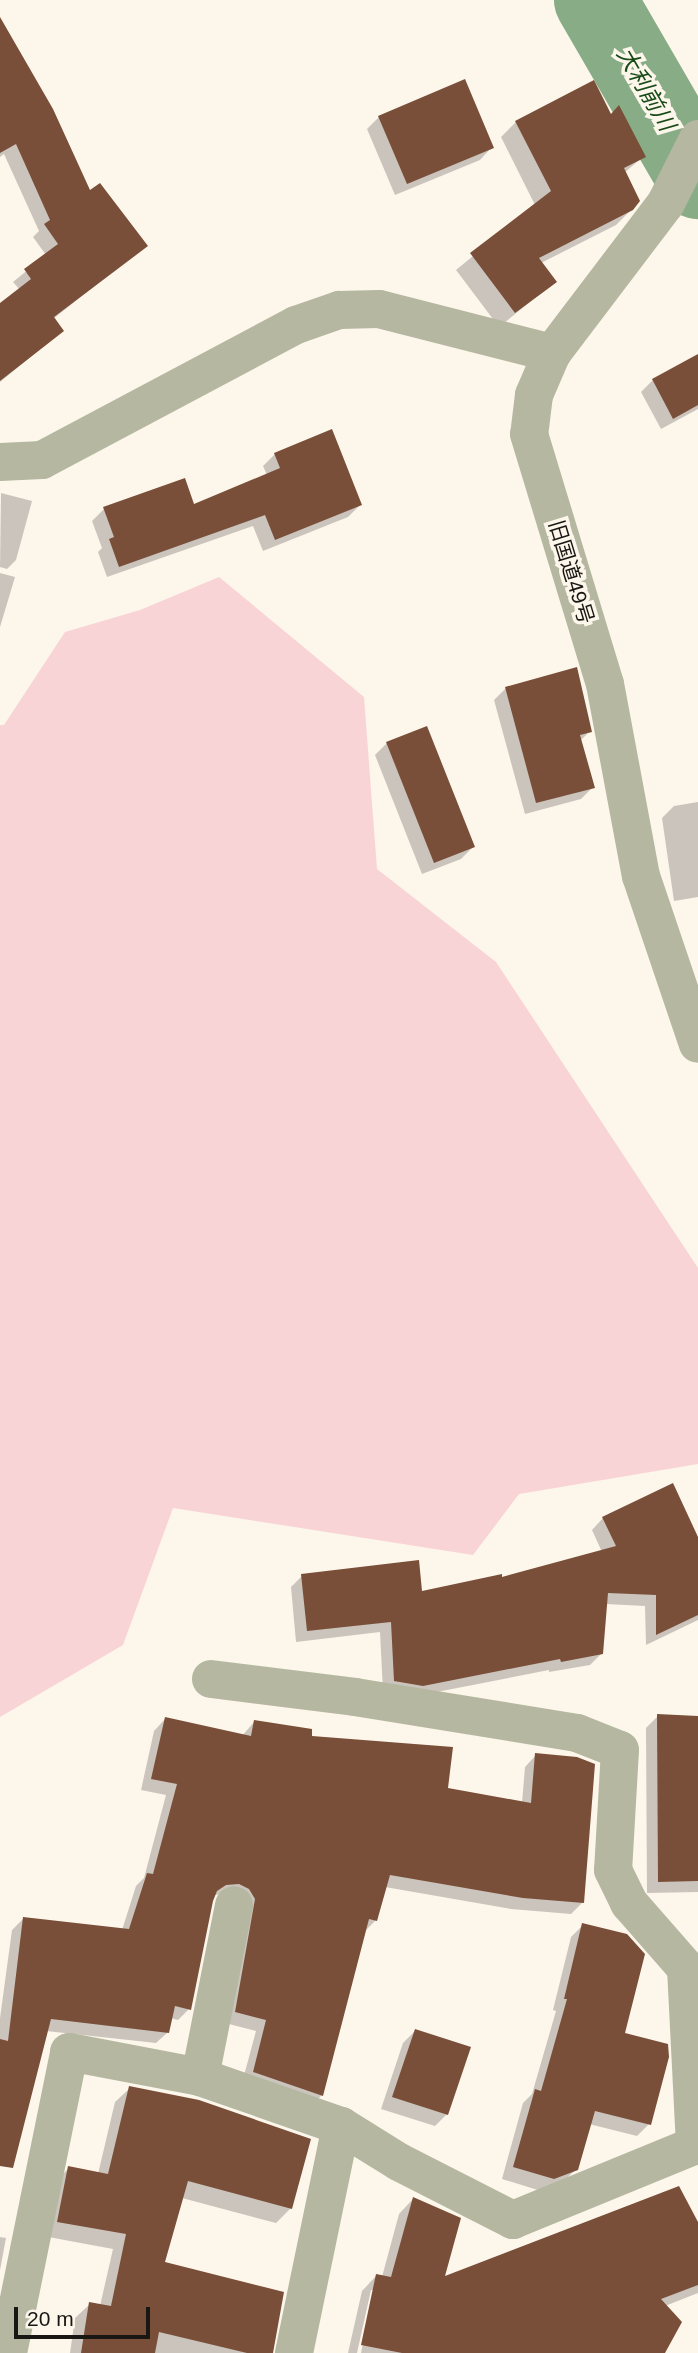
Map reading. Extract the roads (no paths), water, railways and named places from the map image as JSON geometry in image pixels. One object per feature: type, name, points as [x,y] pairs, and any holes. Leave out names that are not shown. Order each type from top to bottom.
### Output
[{"type":"street","name":"旧国道49号","points":[[698,139],[666,203],[552,353],[534,395],[528,434],[605,684],[642,876],[698,1044]]},
{"type":"street","points":[[0,462],[42,460],[296,325],[339,310],[379,309],[552,353]]},
{"type":"street","points":[[8,2353],[69,2052],[200,2077],[341,2126],[399,2162],[513,2220],[697,2144],[685,1968],[629,1903],[613,1870],[621,1750],[577,1733],[355,1697],[211,1679]]},
{"type":"street","points":[[200,2077],[234,1905]]},
{"type":"street","points":[[294,2353],[341,2126]]},
{"type":"waterway","name":"大利前川","points":[[595,0],[698,178]]}]
